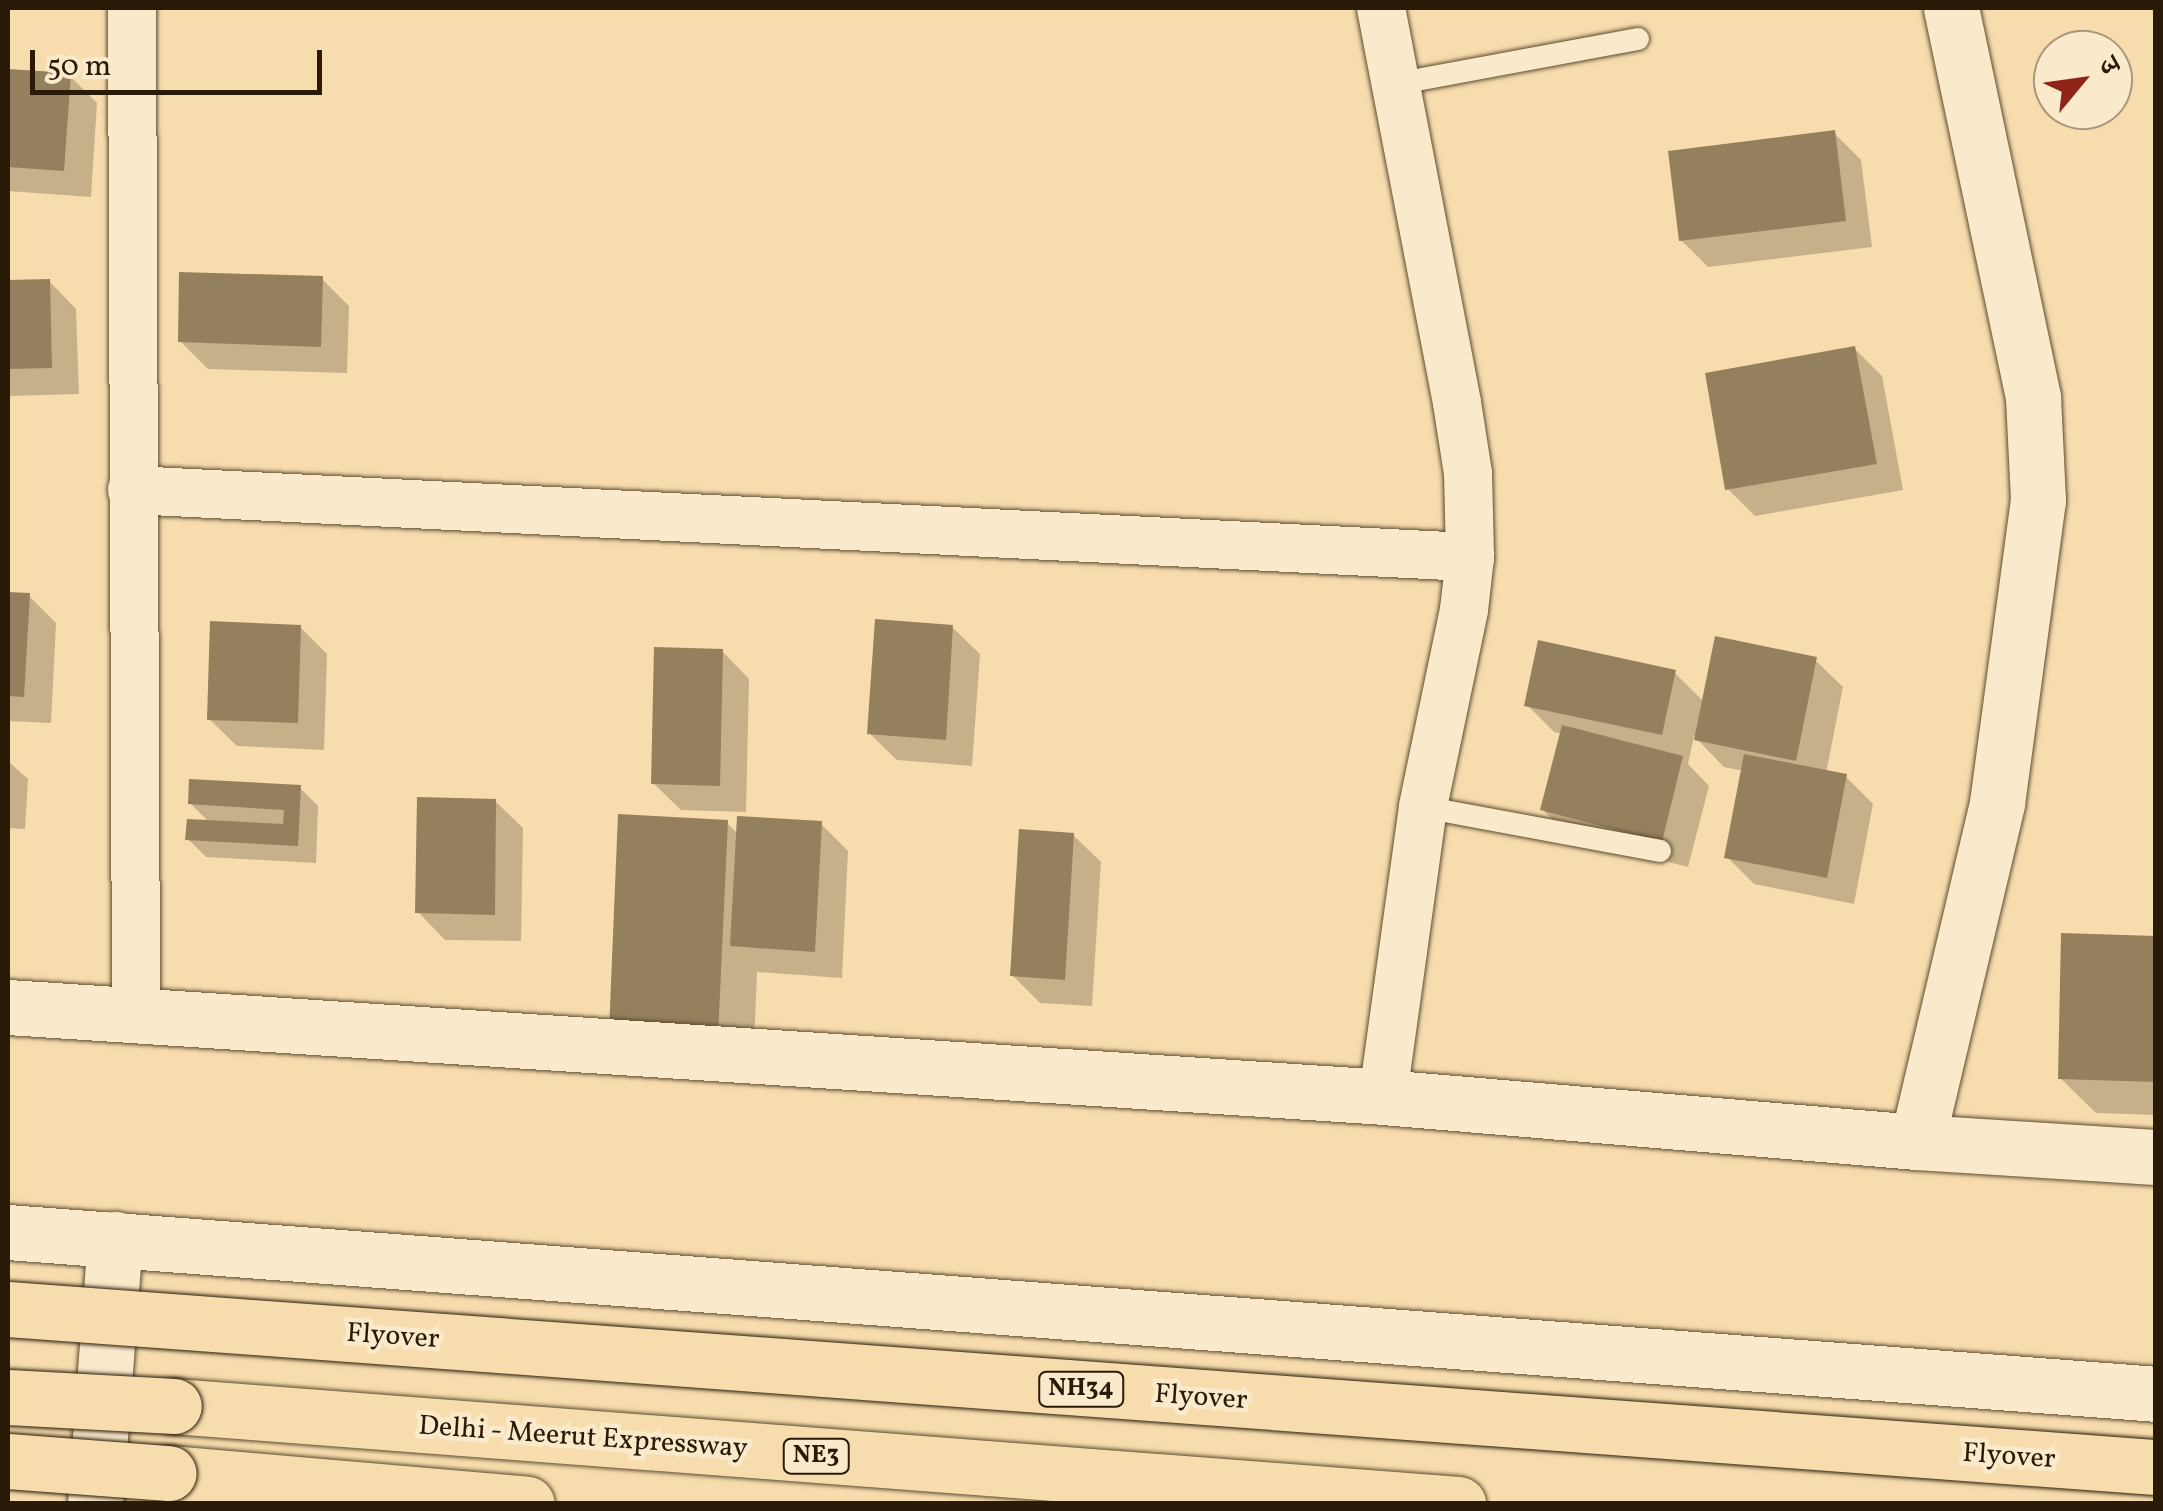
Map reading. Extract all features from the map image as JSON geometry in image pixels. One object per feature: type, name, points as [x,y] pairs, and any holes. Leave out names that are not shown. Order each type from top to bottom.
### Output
[{"type":"highway","name":"Flyover","points":[[8,1310],[2156,1467]]},
{"type":"highway","name":"Delhi - Meerut Expressway","points":[[8,1397],[174,1406],[1458,1504]]},
{"type":"highway","points":[[8,1461],[527,1504]]},
{"type":"street","points":[[132,8],[136,1015]]},
{"type":"street","points":[[1381,8],[1457,403],[1468,473],[1470,556],[1464,610],[1423,808],[1383,1097]]},
{"type":"street","points":[[1917,1142],[1997,803],[2038,500],[2032,397],[1950,8]]},
{"type":"street","points":[[132,490],[1470,556]]},
{"type":"street","points":[[8,1007],[1383,1097],[1917,1142],[2156,1157]]},
{"type":"street","points":[[8,1232],[2156,1394]]},
{"type":"street","points":[[95,1504],[115,1240]]},
{"type":"lane","points":[[1395,84],[1638,39]]},
{"type":"lane","points":[[1423,808],[1660,851]]},
{"type":"building","points":[[8,69],[71,73],[64,171],[8,167]]},
{"type":"building","points":[[1835,130],[1846,221],[1679,241],[1668,151]]},
{"type":"building","points":[[179,272],[323,276],[321,347],[178,342]]},
{"type":"building","points":[[50,279],[52,368],[8,369],[8,280]]},
{"type":"building","points":[[1855,346],[1877,464],[1725,490],[1705,373]]},
{"type":"building","points":[[8,592],[30,593],[24,697],[8,696]]},
{"type":"building","points":[[875,619],[953,625],[946,740],[867,734]]},
{"type":"building","points":[[210,621],[301,625],[298,723],[207,720]]},
{"type":"building","points":[[1715,636],[1817,657],[1796,761],[1694,740]]},
{"type":"building","points":[[1538,640],[1676,670],[1662,735],[1524,706]]},
{"type":"building","points":[[654,647],[723,649],[720,786],[651,784]]},
{"type":"building","points":[[1562,725],[1683,756],[1662,842],[1540,810]]},
{"type":"building","points":[[1744,754],[1847,774],[1827,878],[1724,858]]},
{"type":"building","points":[[189,779],[301,785],[298,846],[185,840],[187,819],[283,824],[284,810],[188,804]]},
{"type":"building","points":[[417,797],[496,799],[495,915],[415,913]]},
{"type":"building","points":[[618,814],[728,820],[718,1037],[609,1032]]},
{"type":"building","points":[[737,816],[822,821],[815,952],[730,946]]},
{"type":"building","points":[[1019,829],[1074,833],[1065,980],[1010,976]]},
{"type":"building","points":[[2061,933],[2156,936],[2156,1082],[2058,1079]]}]
